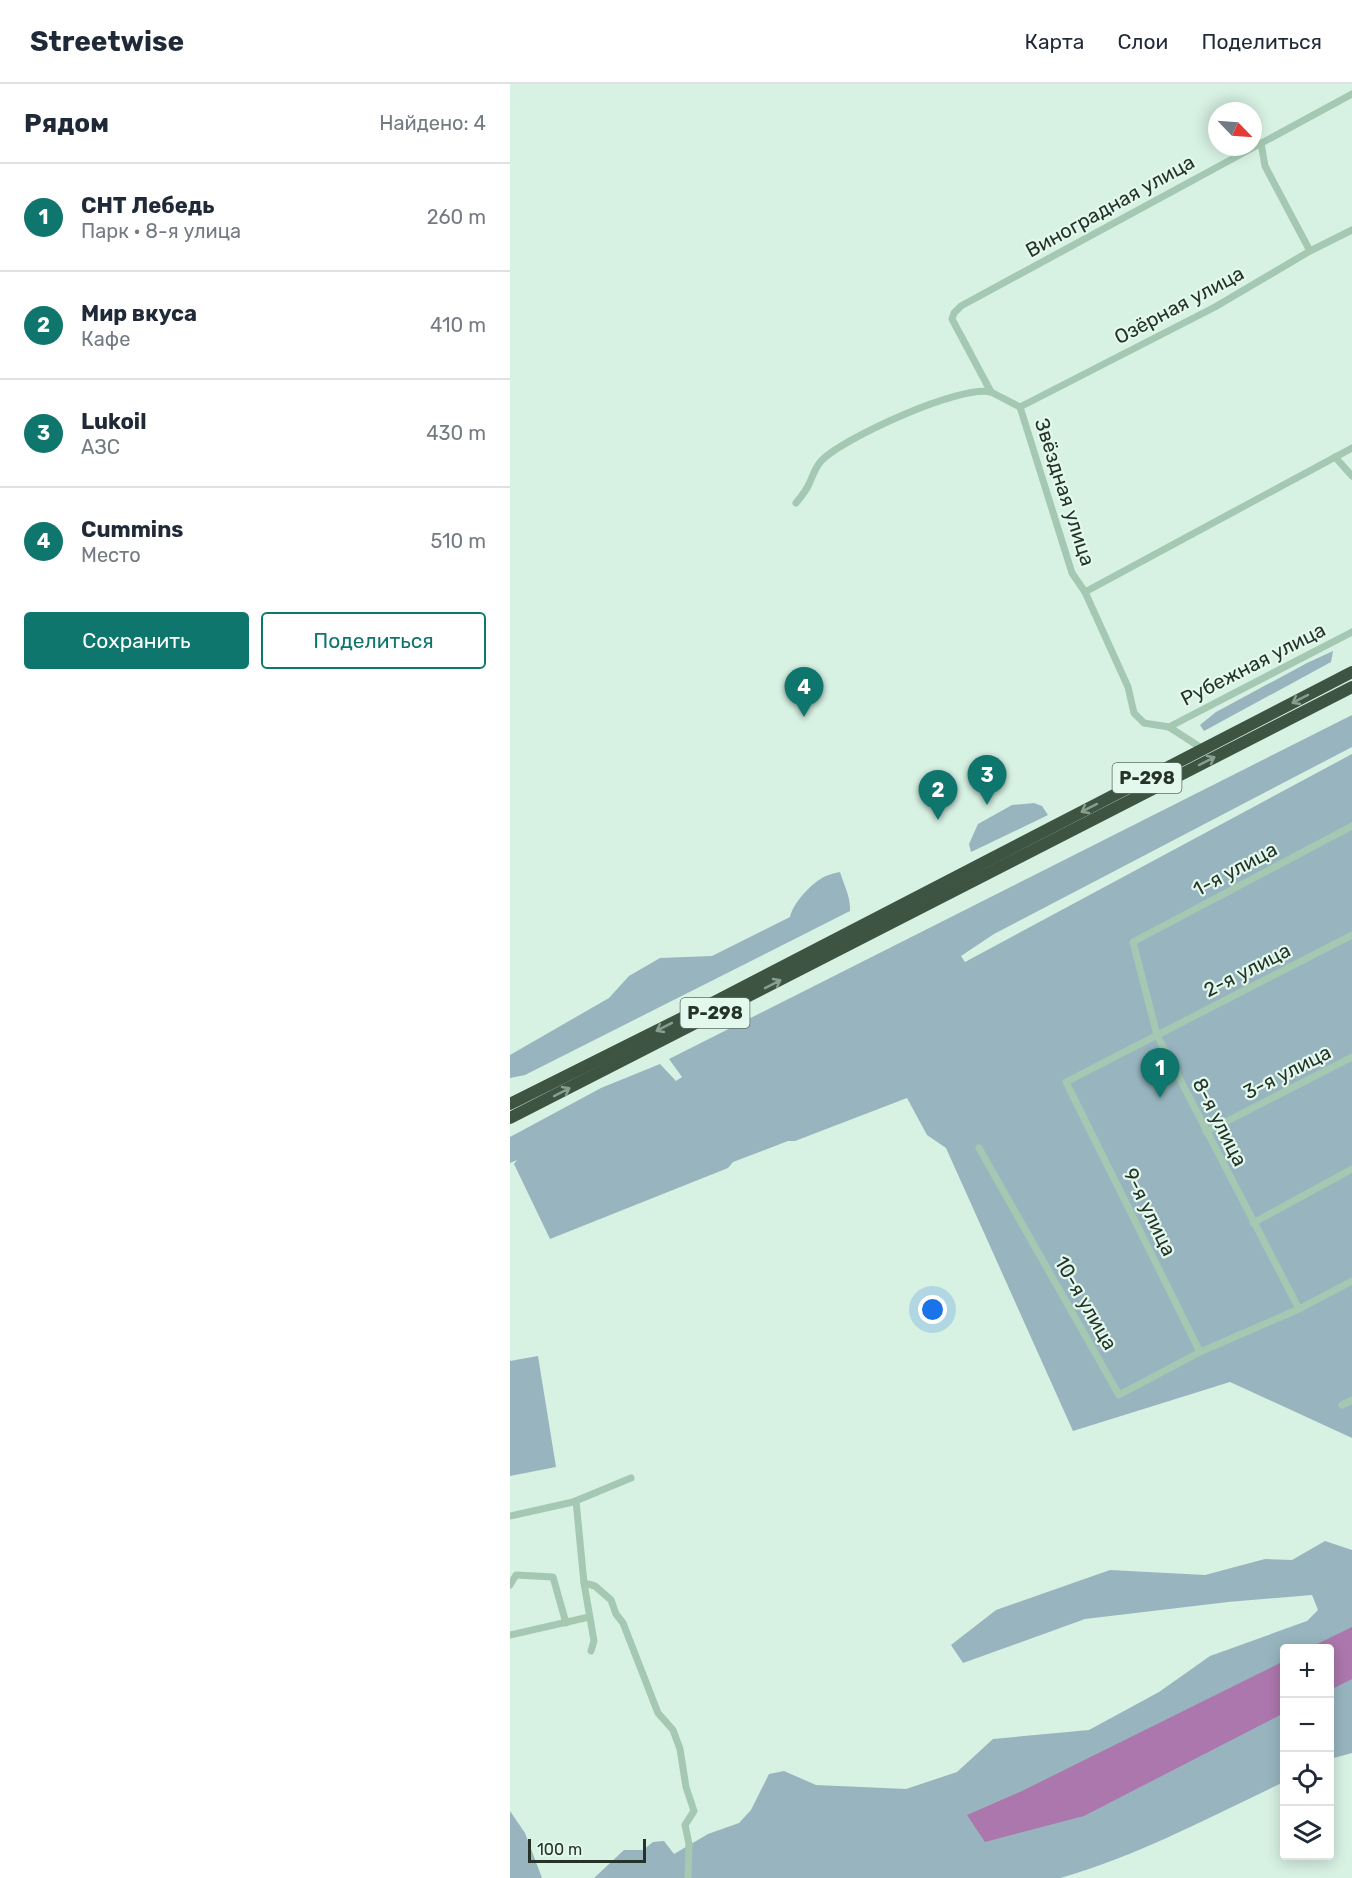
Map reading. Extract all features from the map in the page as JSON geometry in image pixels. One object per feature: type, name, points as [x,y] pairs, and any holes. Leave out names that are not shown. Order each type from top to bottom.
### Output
[{"type":"highway","name":"Р-298","points":[[510,1104],[1352,672]]},
{"type":"highway","name":"Р-298","points":[[510,1118],[1352,687]]},
{"type":"highway","points":[[986,874],[1003,862],[1068,829],[1072,823],[1067,819]]},
{"type":"highway","points":[[838,950],[835,950],[835,947],[906,909],[918,896]]},
{"type":"street","name":"Виноградная улица","points":[[1262,142],[1352,94]]},
{"type":"street","points":[[1262,149],[1265,166],[1310,251]]},
{"type":"street","name":"Виноградная улица","points":[[991,392],[952,319],[961,306],[1237,156]]},
{"type":"street","name":"Озёрная улица","points":[[1020,407],[1215,307],[1310,251],[1352,230]]},
{"type":"street","points":[[796,503],[810,483],[818,464],[832,452],[893,420],[929,405],[976,390],[991,392]]},
{"type":"street","name":"Звёздная улица","points":[[991,392],[1020,407],[1072,573],[1085,592],[1128,687],[1134,713],[1144,723],[1169,727],[1203,749]]},
{"type":"street","name":"Звёздная улица","points":[[1085,592],[1352,448]]},
{"type":"street","points":[[1335,457],[1352,476]]},
{"type":"street","name":"Рубежная улица","points":[[1169,727],[1352,632]]},
{"type":"street","name":"1-я улица","points":[[1132,942],[1352,826]]},
{"type":"street","name":"2-я улица","points":[[1157,1035],[1352,935]]},
{"type":"street","name":"8-я улица","points":[[1132,942],[1157,1035],[1299,1309]]},
{"type":"street","name":"9-я улица","points":[[1157,1035],[1066,1082],[1200,1352]]},
{"type":"street","name":"3-я улица","points":[[1206,1132],[1352,1057]]},
{"type":"street","name":"10-я улица","points":[[979,1148],[1119,1395],[1200,1352]]},
{"type":"street","points":[[1253,1223],[1352,1169]]},
{"type":"street","points":[[1200,1352],[1299,1309],[1352,1281]]},
{"type":"street","points":[[1342,1405],[1352,1400]]},
{"type":"street","points":[[510,1516],[576,1501],[631,1478]]},
{"type":"street","points":[[576,1501],[584,1583],[588,1594],[594,1641],[591,1651]]},
{"type":"street","points":[[510,1585],[516,1575],[553,1577],[566,1623]]},
{"type":"street","points":[[584,1583],[595,1586],[611,1600],[641,1666],[658,1713],[673,1730],[680,1749],[686,1787],[694,1811],[685,1825],[689,1844],[688,1878]]},
{"type":"street","points":[[510,1635],[590,1617]]},
{"type":"shaded area","points":[[1333,651],[1331,662],[1204,731],[1200,725],[1216,712]]},
{"type":"shaded area","points":[[1352,715],[1352,747],[994,934],[961,956],[965,962],[1352,754],[1352,1438],[1230,1382],[1073,1431],[946,1148],[927,1135],[907,1098],[733,1162],[728,1168],[550,1239],[514,1164],[517,1160],[510,1163],[510,1137],[601,1088],[660,1064],[676,1081],[682,1077],[669,1059]]},
{"type":"shaded area","points":[[1034,803],[1042,806],[1048,815],[971,852],[969,844],[978,824],[1012,805]]},
{"type":"shaded area","points":[[840,872],[850,911],[525,1075],[510,1078],[510,1055],[609,998],[629,976],[660,958],[712,956],[790,917],[799,899],[809,888],[826,876]]},
{"type":"shaded area","points":[[538,1356],[556,1467],[510,1476],[510,1361]]},
{"type":"shaded area","points":[[1325,1541],[1352,1550],[1352,1753],[1334,1758],[1334,1644],[1280,1644],[1280,1784],[1174,1834],[1089,1869],[1060,1878],[594,1878],[624,1850],[643,1850],[653,1842],[664,1841],[674,1854],[708,1834],[739,1823],[751,1810],[769,1774],[784,1771],[816,1785],[906,1789],[957,1772],[993,1739],[1089,1730],[1159,1692],[1210,1656],[1307,1621],[1318,1610],[1312,1595],[1228,1602],[1085,1619],[963,1663],[951,1645],[996,1610],[1110,1570],[1205,1575],[1265,1559],[1292,1560]]},
{"type":"shaded area","points":[[1352,1627],[1352,1679],[1334,1688],[1334,1644],[1317,1644]]},
{"type":"shaded area","points":[[1280,1663],[1280,1715],[1084,1816],[985,1842],[967,1815],[1022,1791]]},
{"type":"shaded area","points":[[510,1811],[525,1833],[542,1878],[510,1878]]},
{"type":"place","name":"Cummins","points":[[804,717]]},
{"type":"place","name":"Lukoil","points":[[987,805]]},
{"type":"place","name":"Мир вкуса","points":[[938,820]]},
{"type":"place","name":"СНТ Лебедь","points":[[1160,1098]]}]
